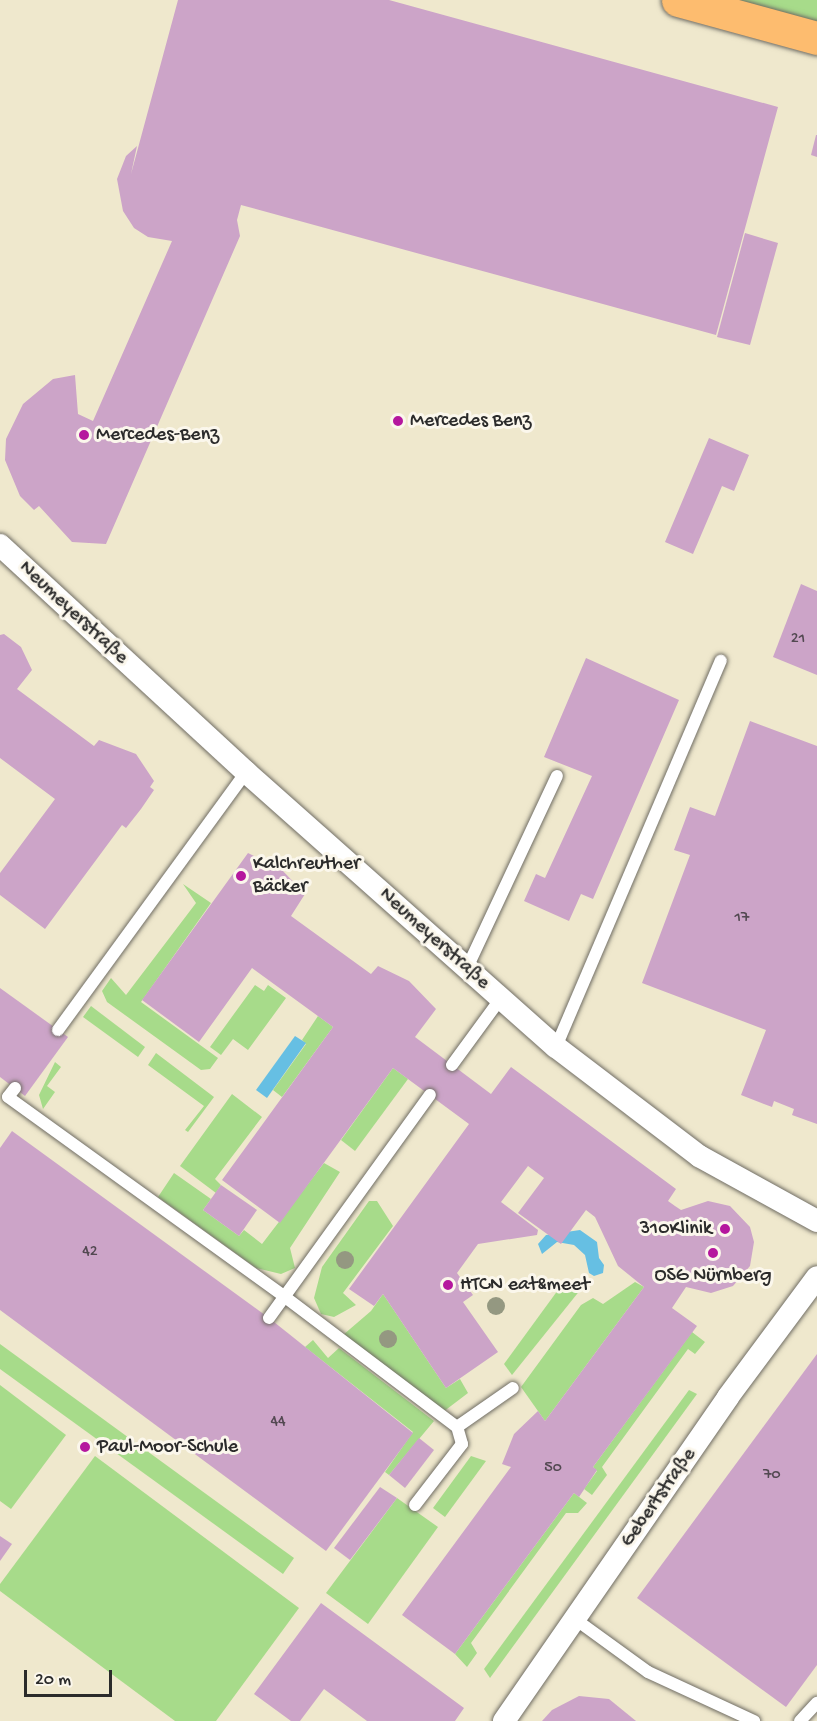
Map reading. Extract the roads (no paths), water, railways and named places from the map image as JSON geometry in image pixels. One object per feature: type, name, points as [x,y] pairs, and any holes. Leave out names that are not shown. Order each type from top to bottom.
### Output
[{"type":"main road","points":[[678,0],[817,38]]},
{"type":"street","name":"Neumeyerstraße","points":[[0,545],[246,772],[556,1047],[699,1156],[817,1221]]},
{"type":"street","name":"Gebertstraße","points":[[504,1721],[817,1277]]},
{"type":"lane","points":[[556,1047],[721,661]]},
{"type":"lane","points":[[58,1030],[246,772]]},
{"type":"lane","points":[[467,968],[557,776]]},
{"type":"lane","points":[[452,1065],[501,998]]},
{"type":"lane","points":[[15,1088],[8,1097],[285,1297],[457,1427],[462,1444],[415,1505]]},
{"type":"lane","points":[[269,1318],[430,1095]]},
{"type":"lane","points":[[457,1427],[513,1388]]},
{"type":"lane","points":[[575,1619],[648,1672],[754,1721]]},
{"type":"lane","points":[[800,1721],[817,1703]]},
{"type":"water","points":[[295,1036],[306,1043],[267,1098],[256,1090]]},
{"type":"water","points":[[580,1230],[597,1242],[599,1258],[604,1265],[603,1273],[594,1276],[589,1273],[585,1255],[574,1245],[557,1242],[542,1254],[538,1244],[546,1235]]},
{"type":"place","name":"Mercedes Benz","points":[[398,421]]},
{"type":"place","name":"Mercedes-Benz","points":[[84,435]]},
{"type":"place","name":"Kalchreuther Bäcker","points":[[241,876]]},
{"type":"place","name":"310Klinik","points":[[725,1229]]},
{"type":"place","name":"OSG Nürnberg","points":[[713,1253]]},
{"type":"place","name":"HTCN eat&meet","points":[[448,1285]]},
{"type":"place","name":"Paul-Moor-Schule","points":[[85,1447]]}]
